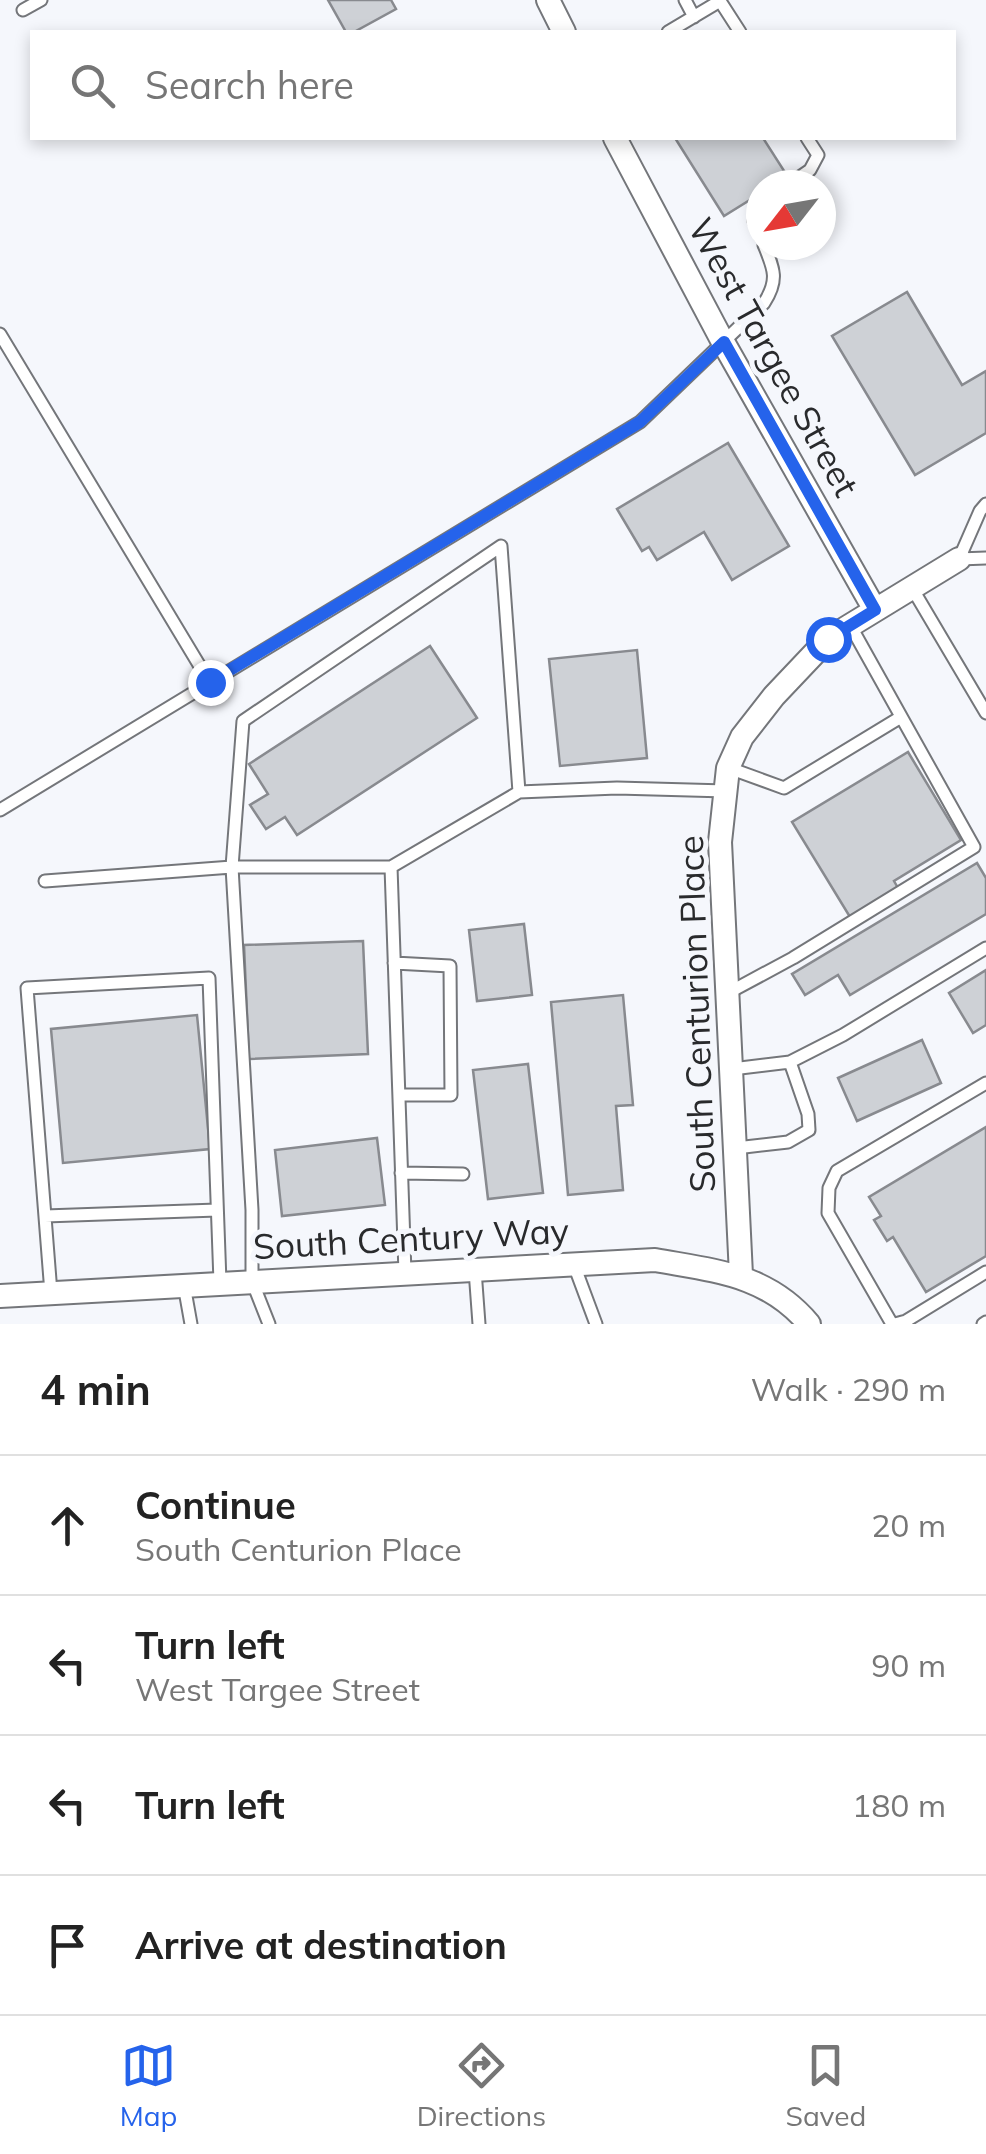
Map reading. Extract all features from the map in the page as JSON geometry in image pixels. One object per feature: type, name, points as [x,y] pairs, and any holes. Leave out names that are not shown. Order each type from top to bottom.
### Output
[{"type":"street","points":[[548,0],[563,30]]},
{"type":"street","name":"West Targee Street","points":[[616,140],[875,610]]},
{"type":"street","name":"South Centurion Place","points":[[741,1275],[720,842],[727,780],[742,737],[828,639],[958,559]]},
{"type":"street","name":"South Century Way","points":[[0,1296],[655,1260],[741,1275],[795,1308],[809,1324]]},
{"type":"lane","points":[[22,10],[41,0]]},
{"type":"lane","points":[[685,0],[694,16]]},
{"type":"lane","points":[[671,30],[721,0],[739,30]]},
{"type":"lane","points":[[808,140],[818,155],[810,170]]},
{"type":"lane","points":[[0,810],[640,422],[764,302],[773,289],[776,274],[770,260]]},
{"type":"lane","points":[[0,334],[210,682]]},
{"type":"lane","points":[[986,504],[958,559],[986,558]]},
{"type":"lane","points":[[269,1324],[252,1281],[252,1210],[232,867],[243,721],[501,546],[518,792]]},
{"type":"lane","points":[[912,588],[986,713]]},
{"type":"lane","points":[[728,993],[793,958],[974,847],[850,625]]},
{"type":"lane","points":[[45,881],[232,867],[391,867],[518,792],[727,780],[784,788],[901,717]]},
{"type":"lane","points":[[391,867],[405,1273]]},
{"type":"lane","points":[[732,1070],[790,1062],[842,1036],[986,948]]},
{"type":"lane","points":[[394,963],[450,966],[451,1094],[399,1095]]},
{"type":"lane","points":[[51,1293],[27,988],[209,978],[220,1282]]},
{"type":"lane","points":[[736,1148],[788,1142],[809,1130],[808,1114],[790,1062]]},
{"type":"lane","points":[[986,1083],[837,1172],[829,1188],[828,1213],[894,1324],[906,1321],[986,1272]]},
{"type":"lane","points":[[401,1174],[463,1174]]},
{"type":"lane","points":[[45,1216],[218,1210]]},
{"type":"lane","points":[[574,1264],[596,1324]]},
{"type":"lane","points":[[476,1270],[479,1324]]},
{"type":"lane","points":[[184,1285],[191,1324]]},
{"type":"building","points":[[328,0],[391,0],[396,9],[358,30],[345,30]]},
{"type":"building","points":[[676,140],[764,140],[784,170],[746,170],[746,202],[724,216]]},
{"type":"building","points":[[907,292],[962,385],[986,371],[986,433],[915,475],[832,336]]},
{"type":"building","points":[[728,443],[789,546],[732,580],[704,532],[657,560],[649,547],[642,551],[617,509]]},
{"type":"building","points":[[430,646],[477,718],[297,835],[285,817],[266,829],[250,805],[268,794],[249,764]]},
{"type":"building","points":[[637,650],[647,758],[560,766],[549,659]]},
{"type":"building","points":[[908,752],[961,840],[894,881],[898,888],[850,917],[792,822]]},
{"type":"building","points":[[977,863],[986,878],[986,914],[850,995],[838,975],[805,995],[792,974]]},
{"type":"building","points":[[524,924],[532,995],[477,1001],[469,930]]},
{"type":"building","points":[[363,941],[368,1054],[249,1059],[244,945]]},
{"type":"building","points":[[986,970],[986,1025],[973,1033],[949,993]]},
{"type":"building","points":[[623,995],[633,1105],[616,1106],[623,1190],[568,1195],[551,1002]]},
{"type":"building","points":[[197,1015],[210,1149],[63,1163],[51,1029]]},
{"type":"building","points":[[922,1040],[941,1083],[857,1121],[838,1078]]},
{"type":"building","points":[[528,1064],[543,1193],[488,1199],[473,1070]]},
{"type":"building","points":[[986,1127],[986,1256],[926,1292],[893,1237],[887,1241],[874,1220],[881,1216],[869,1197]]},
{"type":"building","points":[[377,1138],[385,1205],[282,1216],[275,1150]]},
{"type":"route","points":[[210,682],[640,422],[724,342],[875,610],[828,639]]}]
